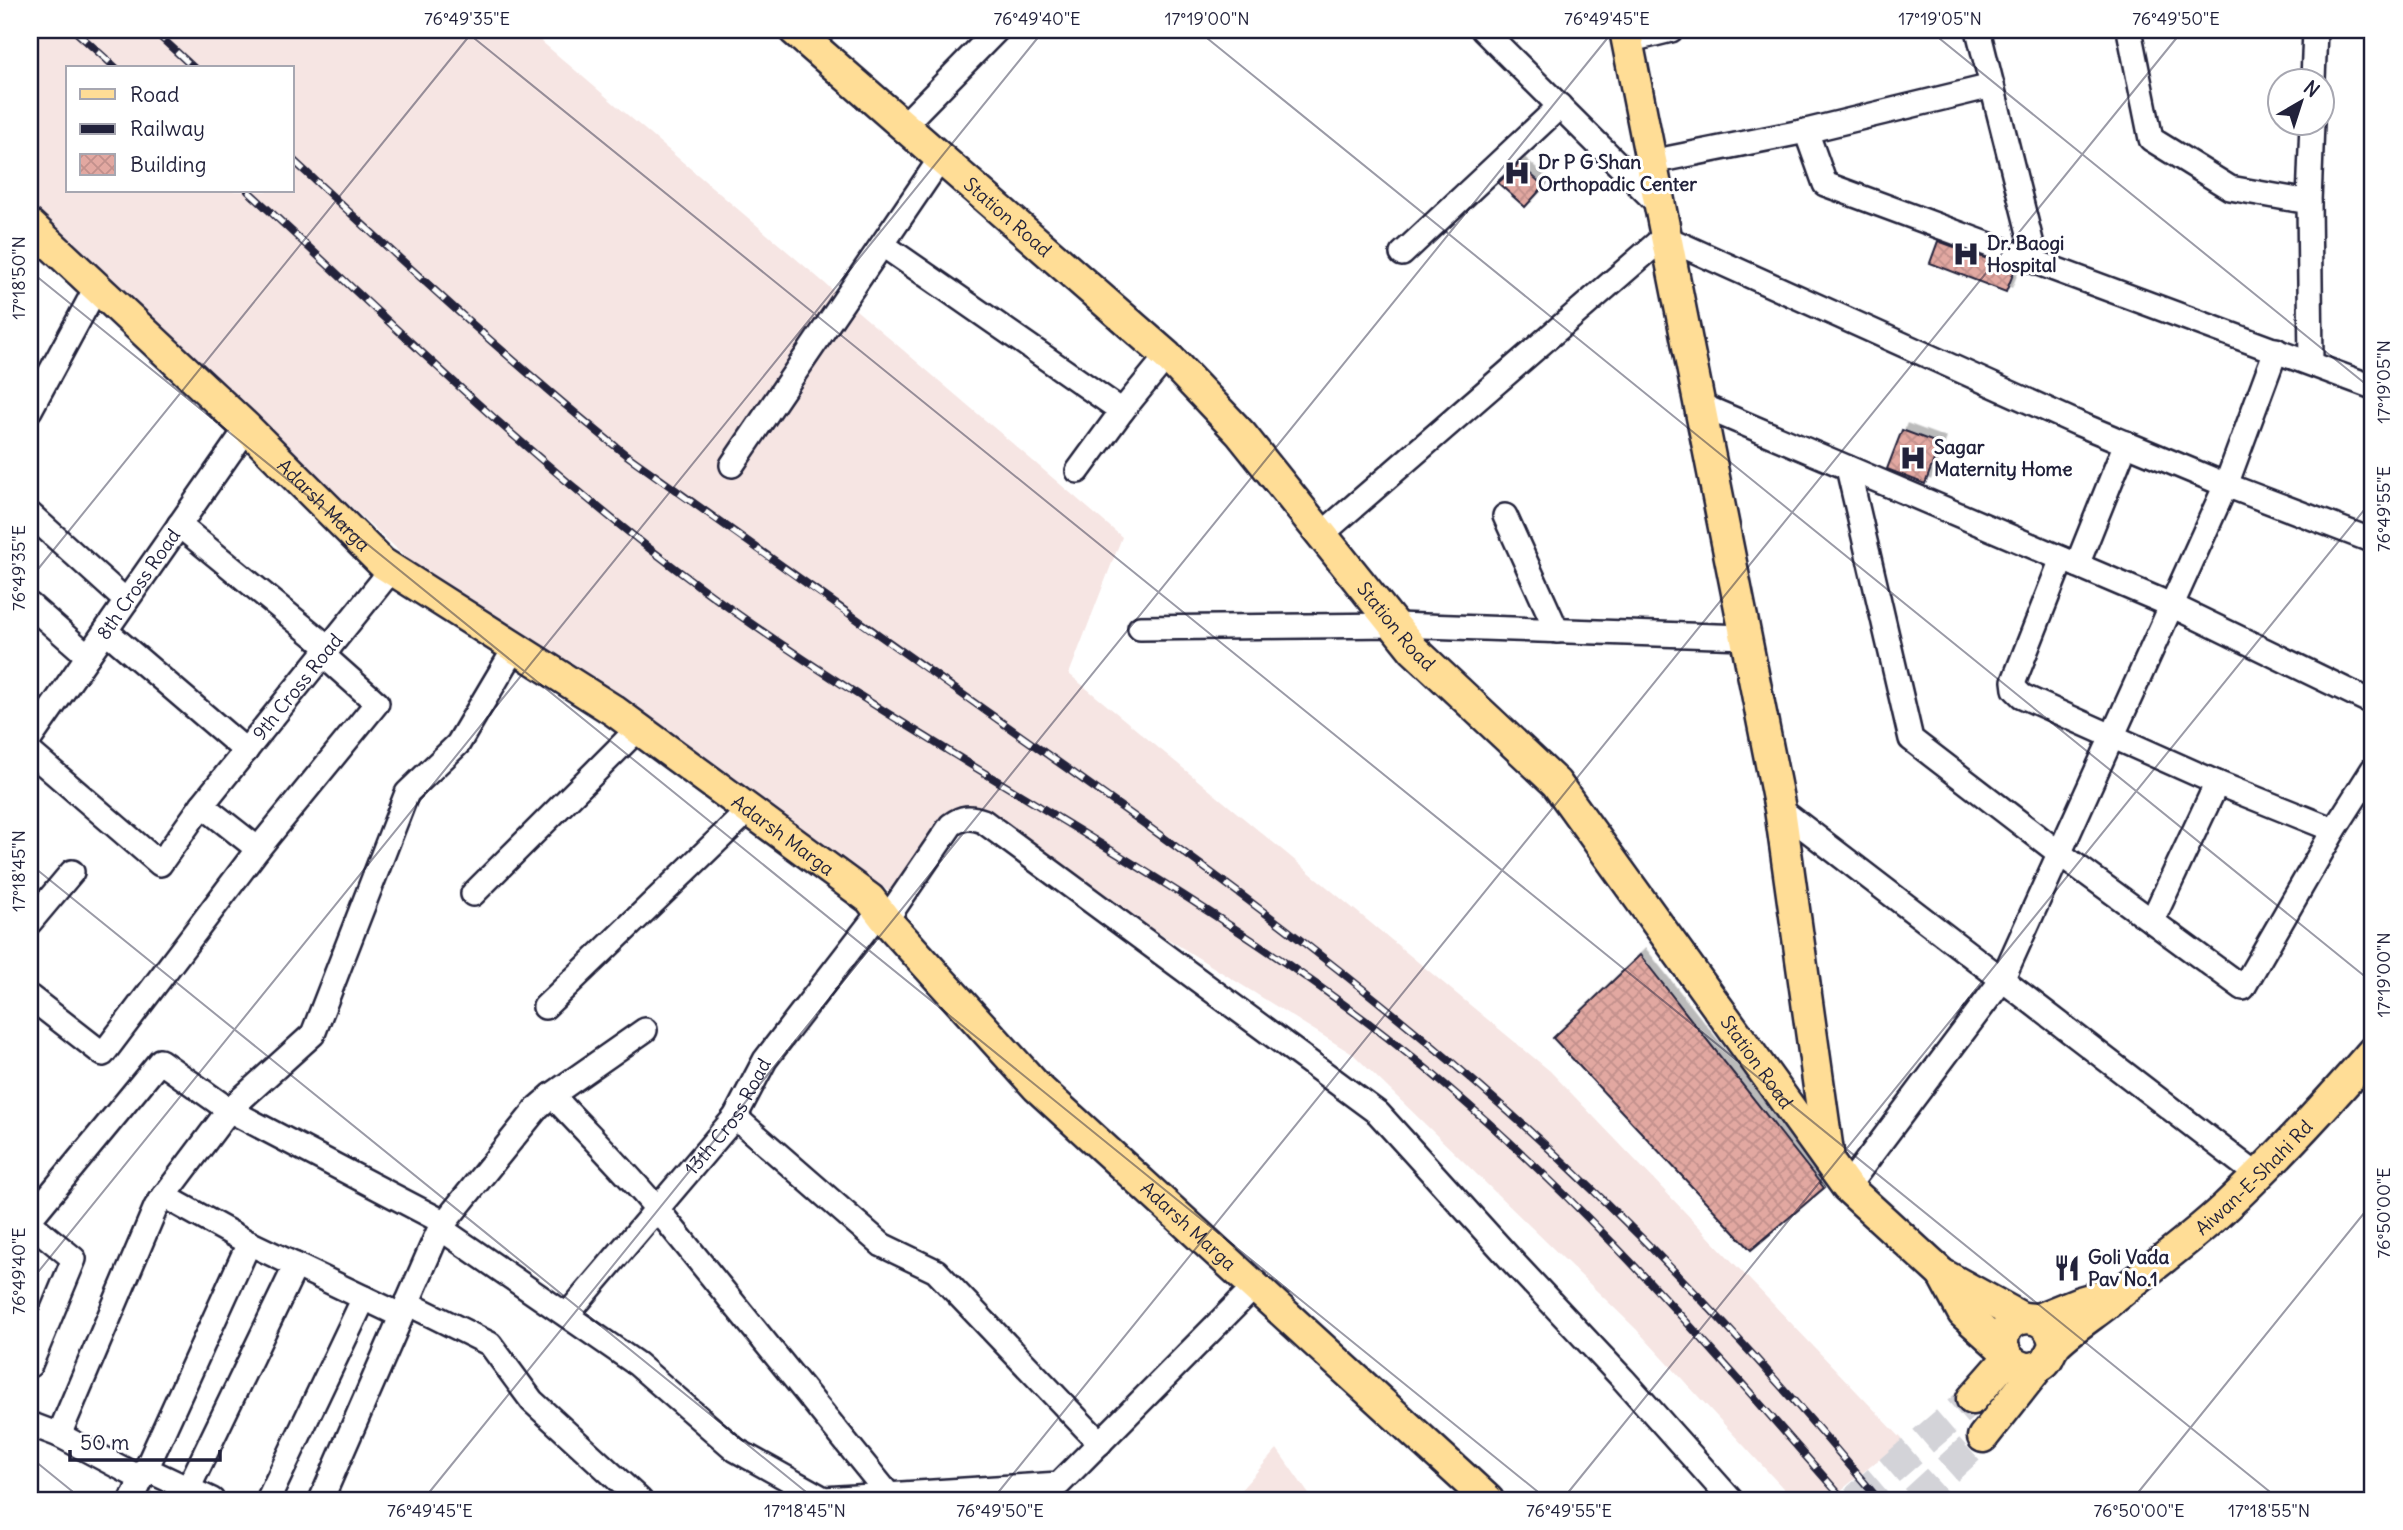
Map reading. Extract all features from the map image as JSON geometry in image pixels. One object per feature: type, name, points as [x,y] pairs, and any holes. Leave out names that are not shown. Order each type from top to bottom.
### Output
[{"type":"main road","name":"Station Road","points":[[794,30],[1167,356],[1241,434],[1415,650],[1556,783],[1847,1187],[1942,1274]]},
{"type":"main road","points":[[1626,35],[1664,237],[1780,809],[1829,1162]]},
{"type":"main road","name":"Adarsh Marga","points":[[30,226],[247,428],[382,563],[639,728],[870,899],[1037,1087],[1488,1500]]},
{"type":"main road","name":"Aiwan-E-Shahi Rd","points":[[1983,1437],[2046,1356],[2122,1290],[2171,1255],[2224,1208],[2312,1119],[2373,1051]]},
{"type":"main road","points":[[1942,1274],[2050,1330],[2046,1356],[2022,1367],[1964,1313],[1942,1274]]},
{"type":"main road","points":[[1972,1399],[2006,1354],[2004,1335],[2008,1327],[2122,1290]]},
{"type":"street","points":[[904,125],[997,30]]},
{"type":"street","points":[[1483,30],[1660,206]]},
{"type":"street","points":[[1626,35],[1671,30]]},
{"type":"street","points":[[1978,30],[2036,261]]},
{"type":"street","points":[[2129,30],[2151,139],[2230,188],[2309,202]]},
{"type":"street","points":[[2314,66],[2315,30]]},
{"type":"street","points":[[1651,162],[1806,131],[1992,86]]},
{"type":"street","points":[[1402,254],[1560,106]]},
{"type":"street","points":[[1806,131],[1825,184],[2373,387]]},
{"type":"street","points":[[2311,136],[2309,202],[2311,362]]},
{"type":"street","points":[[732,465],[941,158]]},
{"type":"street","points":[[1322,534],[1664,237],[2126,443],[2226,485],[2373,541]]},
{"type":"street","points":[[883,245],[1122,411]]},
{"type":"street","points":[[30,410],[96,288]]},
{"type":"street","points":[[1847,1187],[2002,980],[2226,485],[2276,350]]},
{"type":"street","points":[[1077,471],[1167,356]]},
{"type":"street","points":[[1698,404],[2171,605],[2373,703]]},
{"type":"street","name":"8th Cross Road","points":[[30,740],[247,428]]},
{"type":"street","points":[[2126,443],[2014,681],[2015,690],[2022,696],[2217,783],[2334,830]]},
{"type":"street","points":[[1849,468],[1911,739],[2059,853],[2243,988],[2334,830],[2373,769]]},
{"type":"street","points":[[30,514],[126,601]]},
{"type":"street","points":[[1505,516],[1557,631]]},
{"type":"street","points":[[30,997],[103,1054],[258,849],[377,703],[326,652],[180,525]]},
{"type":"street","name":"9th Cross Road","points":[[30,752],[160,864],[202,805],[392,569]]},
{"type":"street","points":[[30,605],[88,656]]},
{"type":"street","points":[[1140,628],[1395,625],[1746,637]]},
{"type":"street","points":[[106,631],[246,751]]},
{"type":"street","points":[[58,1435],[156,1208],[229,1110],[313,1034],[407,793],[458,744],[515,648]]},
{"type":"street","points":[[472,894],[639,728]]},
{"type":"street","points":[[2152,921],[2217,783]]},
{"type":"street","points":[[202,805],[258,849]]},
{"type":"street","points":[[1780,809],[2256,1175]]},
{"type":"street","points":[[545,1007],[749,810]]},
{"type":"street","name":"13th Cross Road","points":[[567,1315],[735,1117],[765,1060],[883,915],[951,825],[960,818],[971,816],[983,821],[1378,1113],[1731,1500]]},
{"type":"street","points":[[30,922],[72,872]]},
{"type":"street","points":[[321,1500],[443,1225],[538,1107],[645,1030]]},
{"type":"street","points":[[30,1365],[74,1259],[30,1221],[160,1061],[229,1110],[443,1225],[637,1364],[736,1450],[824,1499],[1051,1492],[1255,1286]]},
{"type":"street","points":[[552,1095],[622,1167],[889,1495]]},
{"type":"street","points":[[735,1117],[882,1245],[936,1271],[1100,1443]]},
{"type":"street","points":[[164,1196],[249,1242],[364,1298],[405,1309],[491,1344],[532,1401],[640,1500]]},
{"type":"street","points":[[132,1500],[249,1242]]},
{"type":"street","points":[[188,1489],[296,1265]]},
{"type":"street","points":[[268,1500],[364,1298]]},
{"type":"street","points":[[30,1424],[144,1474],[212,1500]]},
{"type":"shaded area","points":[[30,30],[528,30],[1122,537],[1069,674],[1550,1071],[1903,1440],[1829,1500],[1794,1500],[1636,1329],[1354,1055],[974,818],[894,895],[531,641],[432,581],[30,212]]},
{"type":"shaded area","points":[[1277,1449],[1313,1500],[1232,1500]]},
{"type":"building","points":[[1519,164],[1544,186],[1525,207],[1498,183]]},
{"type":"building","points":[[1938,241],[2015,269],[2006,292],[1930,263]]},
{"type":"building","points":[[1902,430],[1940,444],[1925,484],[1887,469]]},
{"type":"building","points":[[1640,955],[1824,1188],[1751,1250],[1553,1038]]},
{"type":"tunnel","points":[[1855,1500],[1972,1399]]},
{"type":"tunnel","points":[[1914,1500],[1983,1437]]},
{"type":"railway","points":[[74,30],[114,66]]},
{"type":"railway","points":[[153,30],[192,66]]},
{"type":"railway","points":[[294,161],[497,346],[625,454],[1205,868],[1330,963],[1451,1062],[1608,1204],[1702,1300],[1792,1398],[1879,1500]]},
{"type":"railway","points":[[249,192],[526,447],[703,589],[867,700],[1120,855],[1286,963],[1433,1074],[1497,1130],[1617,1248],[1732,1372],[1844,1500]]},
{"type":"place","name":"Dr P G Shan Orthopadic Center","points":[[1517,173]]},
{"type":"place","name":"Dr. Baogi Hospital","points":[[1966,254]]},
{"type":"place","name":"Sagar Maternity Home","points":[[1913,458]]},
{"type":"place","name":"Goli Vada Pav No.1","points":[[2067,1268]]}]
